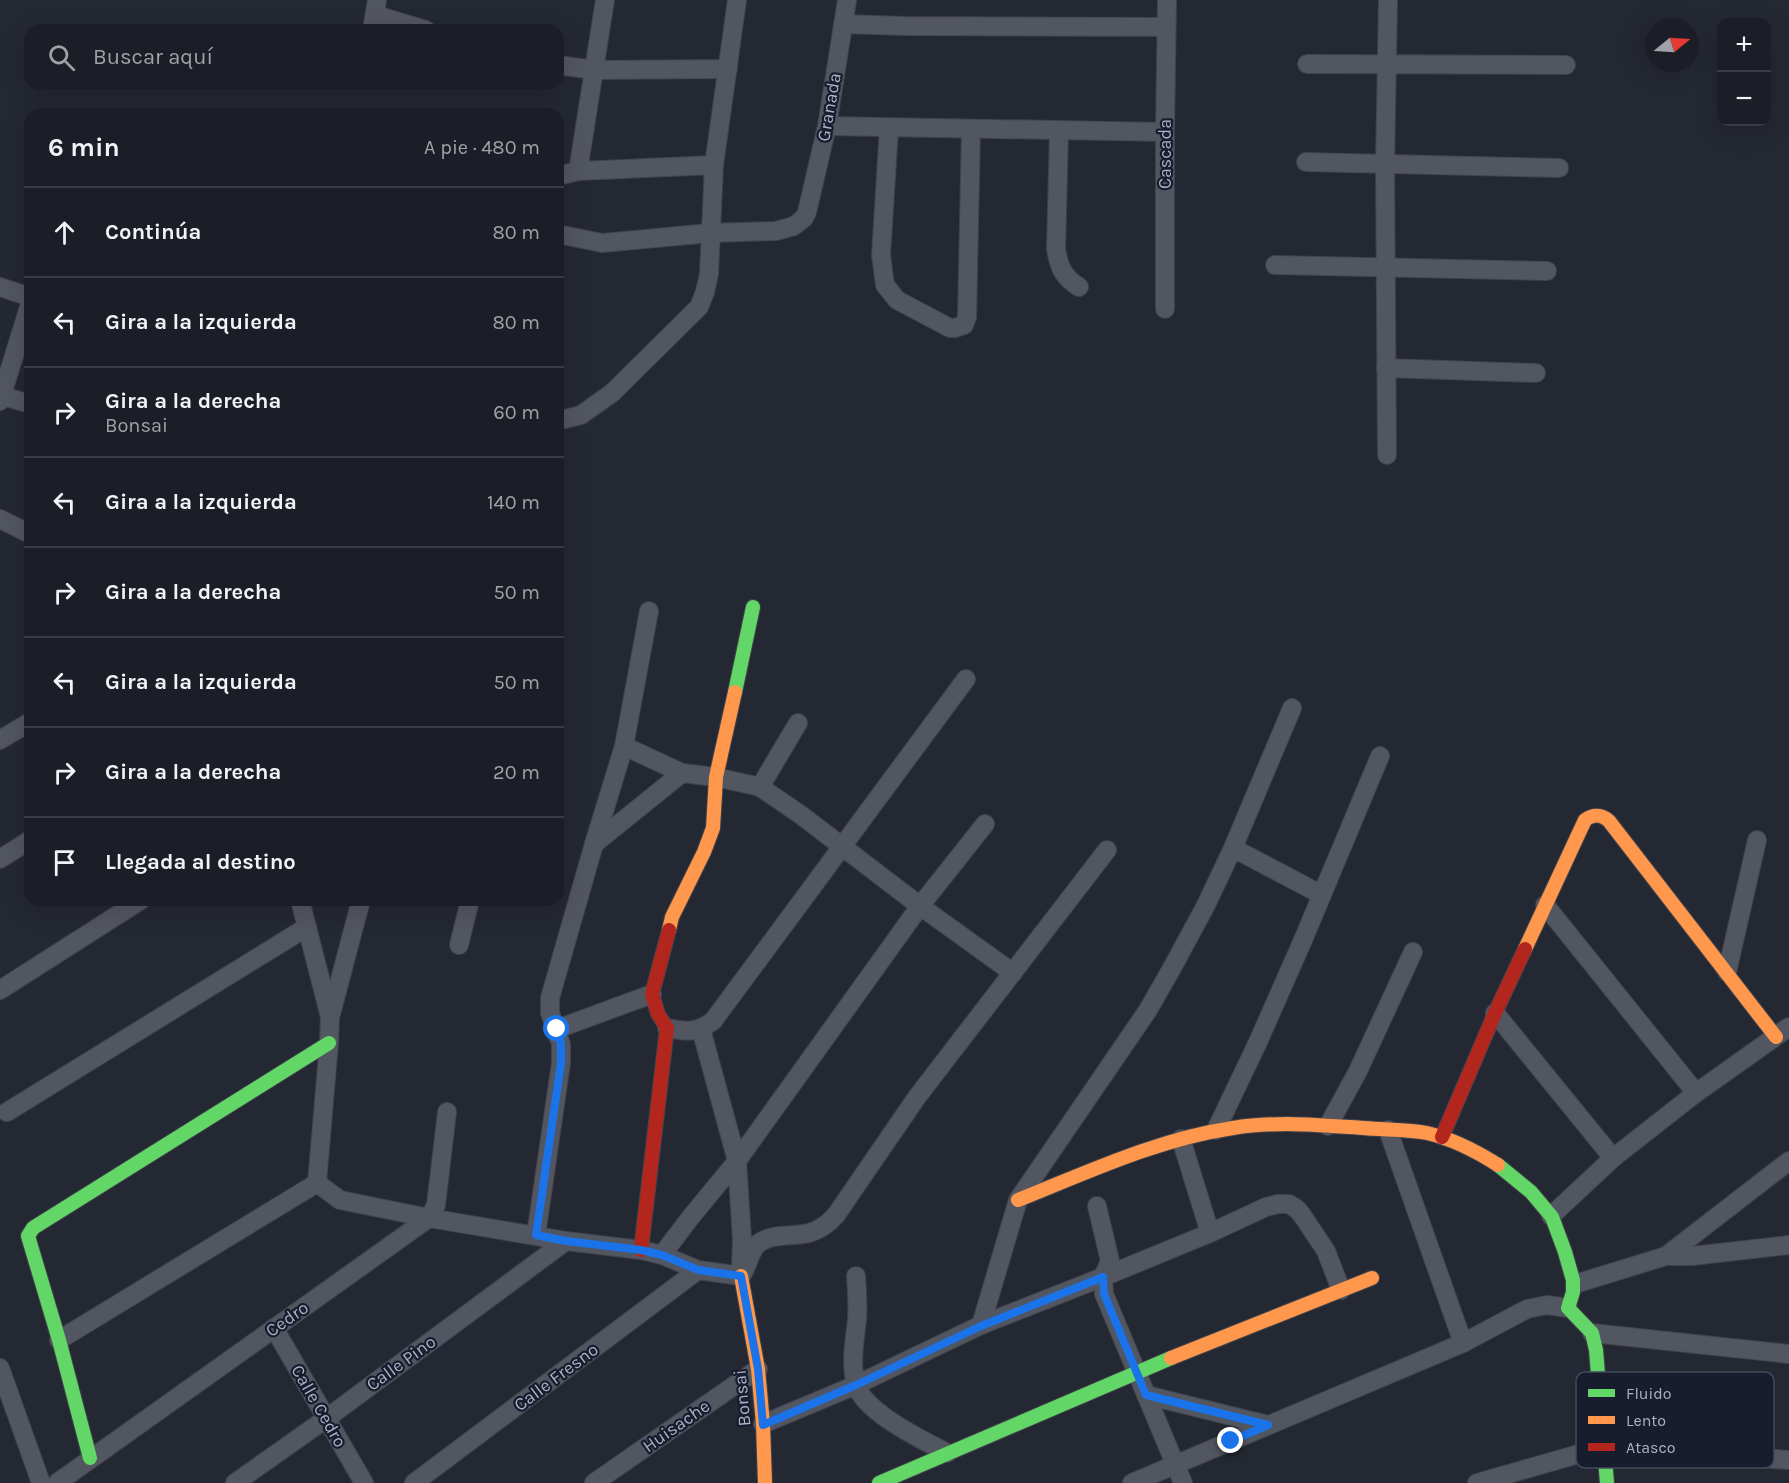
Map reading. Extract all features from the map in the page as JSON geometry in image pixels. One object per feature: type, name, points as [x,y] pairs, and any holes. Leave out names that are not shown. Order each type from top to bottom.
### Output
[{"type":"street","points":[[578,171],[605,0]]},
{"type":"street","points":[[564,419],[581,415],[612,393],[699,307],[709,274],[714,165],[737,0]]},
{"type":"street","name":"Granada","points":[[710,233],[786,229],[800,222],[807,212],[827,126],[847,0]]},
{"type":"street","name":"Cascada","points":[[1165,309],[1167,0]]},
{"type":"street","points":[[1387,455],[1385,164],[1388,0]]},
{"type":"street","points":[[375,15],[406,24]]},
{"type":"street","points":[[843,24],[1166,27]]},
{"type":"street","points":[[1307,64],[1566,65]]},
{"type":"street","points":[[564,66],[594,70],[728,69]]},
{"type":"street","points":[[827,126],[1165,132]]},
{"type":"street","points":[[889,128],[881,255],[885,285],[897,300],[955,328],[964,325],[967,317],[972,129]]},
{"type":"street","points":[[1059,131],[1056,249],[1059,264],[1065,276],[1079,286]]},
{"type":"street","points":[[1306,162],[1559,168]]},
{"type":"street","points":[[564,174],[578,171],[714,165]]},
{"type":"street","points":[[564,235],[602,243],[710,233]]},
{"type":"street","points":[[1275,265],[1547,271]]},
{"type":"street","points":[[0,287],[24,295]]},
{"type":"street","points":[[24,323],[1,397],[24,403]]},
{"type":"street","points":[[1386,368],[1536,373]]},
{"type":"street","points":[[0,519],[24,531]]},
{"type":"street","points":[[641,1250],[667,1028],[658,1014],[652,994],[672,917],[704,852],[713,828],[716,777],[753,607]]},
{"type":"street","points":[[536,1235],[561,1063],[561,1044],[550,1012],[550,998],[624,746],[649,611]]},
{"type":"street","points":[[667,1028],[684,1031],[701,1029],[713,1021],[966,679]]},
{"type":"street","points":[[981,1326],[1018,1200],[1148,1010],[1205,907],[1233,848],[1292,708]]},
{"type":"street","points":[[760,787],[798,723]]},
{"type":"street","points":[[0,740],[24,726]]},
{"type":"street","points":[[624,746],[682,773],[716,777],[760,787],[1013,973]]},
{"type":"street","points":[[1216,1130],[1303,940],[1380,756]]},
{"type":"street","points":[[594,844],[682,773]]},
{"type":"street","points":[[1442,1137],[1495,1013],[1585,820],[1591,815],[1604,816],[1727,972],[1782,1032],[1696,1093],[1613,1158],[1551,1216]]},
{"type":"street","points":[[662,1255],[737,1161],[920,906],[985,824]]},
{"type":"street","points":[[1727,972],[1757,840]]},
{"type":"street","points":[[0,859],[24,844]]},
{"type":"street","points":[[1233,848],[1322,895]]},
{"type":"street","points":[[741,1276],[753,1249],[758,1244],[770,1238],[809,1233],[829,1223],[836,1215],[917,1097],[1107,850]]},
{"type":"street","points":[[1545,905],[1696,1093]]},
{"type":"street","points":[[0,990],[132,906]]},
{"type":"street","points":[[302,906],[330,1017]]},
{"type":"street","points":[[317,1183],[330,1017],[359,906]]},
{"type":"street","points":[[459,945],[469,906]]},
{"type":"street","points":[[7,1112],[307,927]]},
{"type":"street","points":[[1328,1126],[1358,1071],[1413,952]]},
{"type":"street","points":[[557,1029],[652,994]]},
{"type":"street","points":[[1495,1013],[1613,1158]]},
{"type":"street","points":[[701,1029],[737,1161],[742,1239],[741,1276]]},
{"type":"street","points":[[90,1458],[59,1340],[28,1236],[33,1228],[329,1043]]},
{"type":"street","points":[[429,1218],[436,1205],[447,1112]]},
{"type":"street","points":[[1018,1200],[1128,1157],[1180,1139],[1216,1130],[1263,1125],[1328,1126],[1442,1137],[1473,1150],[1503,1167],[1529,1190],[1551,1216],[1575,1284],[1568,1308]]},
{"type":"street","points":[[1388,1130],[1463,1343]]},
{"type":"street","points":[[1180,1139],[1210,1233]]},
{"type":"street","points":[[1666,1257],[1789,1161]]},
{"type":"street","points":[[317,1183],[340,1200],[429,1218],[566,1241],[641,1250],[662,1255],[698,1270],[741,1276]]},
{"type":"street","points":[[59,1340],[317,1183]]},
{"type":"street","points":[[763,1425],[856,1385],[981,1326],[1278,1204],[1289,1204],[1297,1209],[1326,1251],[1341,1290]]},
{"type":"street","points":[[1097,1206],[1110,1261],[1103,1277],[1104,1294],[1183,1483]]},
{"type":"street","name":"Cedro","points":[[57,1483],[429,1218]]},
{"type":"street","name":"Calle Pino","points":[[235,1483],[327,1418],[566,1241]]},
{"type":"street","points":[[1575,1284],[1666,1257],[1789,1245]]},
{"type":"street","name":"Calle Fresno","points":[[414,1483],[698,1270]]},
{"type":"street","name":"Bonsai","points":[[741,1276],[758,1369],[763,1425],[764,1482]]},
{"type":"street","points":[[856,1276],[857,1317],[853,1358],[856,1385],[864,1398],[899,1427],[947,1453]]},
{"type":"street","points":[[879,1483],[1136,1372],[1372,1278]]},
{"type":"street","points":[[1132,1483],[1463,1343],[1527,1309],[1547,1305],[1568,1308],[1592,1333],[1598,1372]]},
{"type":"street","name":"Calle Cedro","points":[[274,1328],[364,1483]]},
{"type":"street","points":[[1592,1333],[1789,1354]]},
{"type":"street","points":[[0,1368],[41,1483]]},
{"type":"street","name":"Huisache","points":[[594,1483],[758,1369]]},
{"type":"street","points":[[1146,1395],[1268,1425]]},
{"type":"street","points":[[1477,1483],[1505,1479],[1576,1456]]},
{"type":"street","points":[[1774,1459],[1789,1460]]},
{"type":"street","points":[[1605,1468],[1607,1483]]},
{"type":"traffic: fast","points":[[735,692],[753,607]]},
{"type":"traffic: fast","points":[[90,1458],[59,1340],[28,1236],[33,1228],[329,1043]]},
{"type":"traffic: fast","points":[[1498,1165],[1531,1192],[1552,1217],[1573,1280],[1573,1292],[1568,1308],[1592,1333],[1598,1372]]},
{"type":"traffic: fast","points":[[879,1483],[1171,1358]]},
{"type":"traffic: fast","points":[[1606,1468],[1607,1483]]},
{"type":"traffic: slow","points":[[669,930],[672,917],[704,852],[713,828],[716,777],[735,692]]},
{"type":"traffic: slow","points":[[1525,949],[1585,820],[1594,816],[1603,817],[1609,821],[1776,1037]]},
{"type":"traffic: slow","points":[[1018,1200],[1150,1148],[1205,1133],[1249,1126],[1315,1125],[1427,1133],[1464,1146],[1498,1165]]},
{"type":"traffic: slow","points":[[741,1276],[758,1369],[765,1483]]},
{"type":"traffic: slow","points":[[1171,1358],[1372,1278]]},
{"type":"traffic: jam","points":[[641,1250],[667,1028],[658,1014],[652,994],[669,930]]},
{"type":"traffic: jam","points":[[1442,1137],[1525,949]]},
{"type":"route","points":[[557,1029],[561,1044],[561,1063],[536,1235],[641,1250],[662,1255],[698,1270],[741,1276],[758,1369],[763,1425],[856,1385],[981,1326],[1103,1277],[1104,1294],[1146,1395],[1268,1425],[1231,1441]]}]
